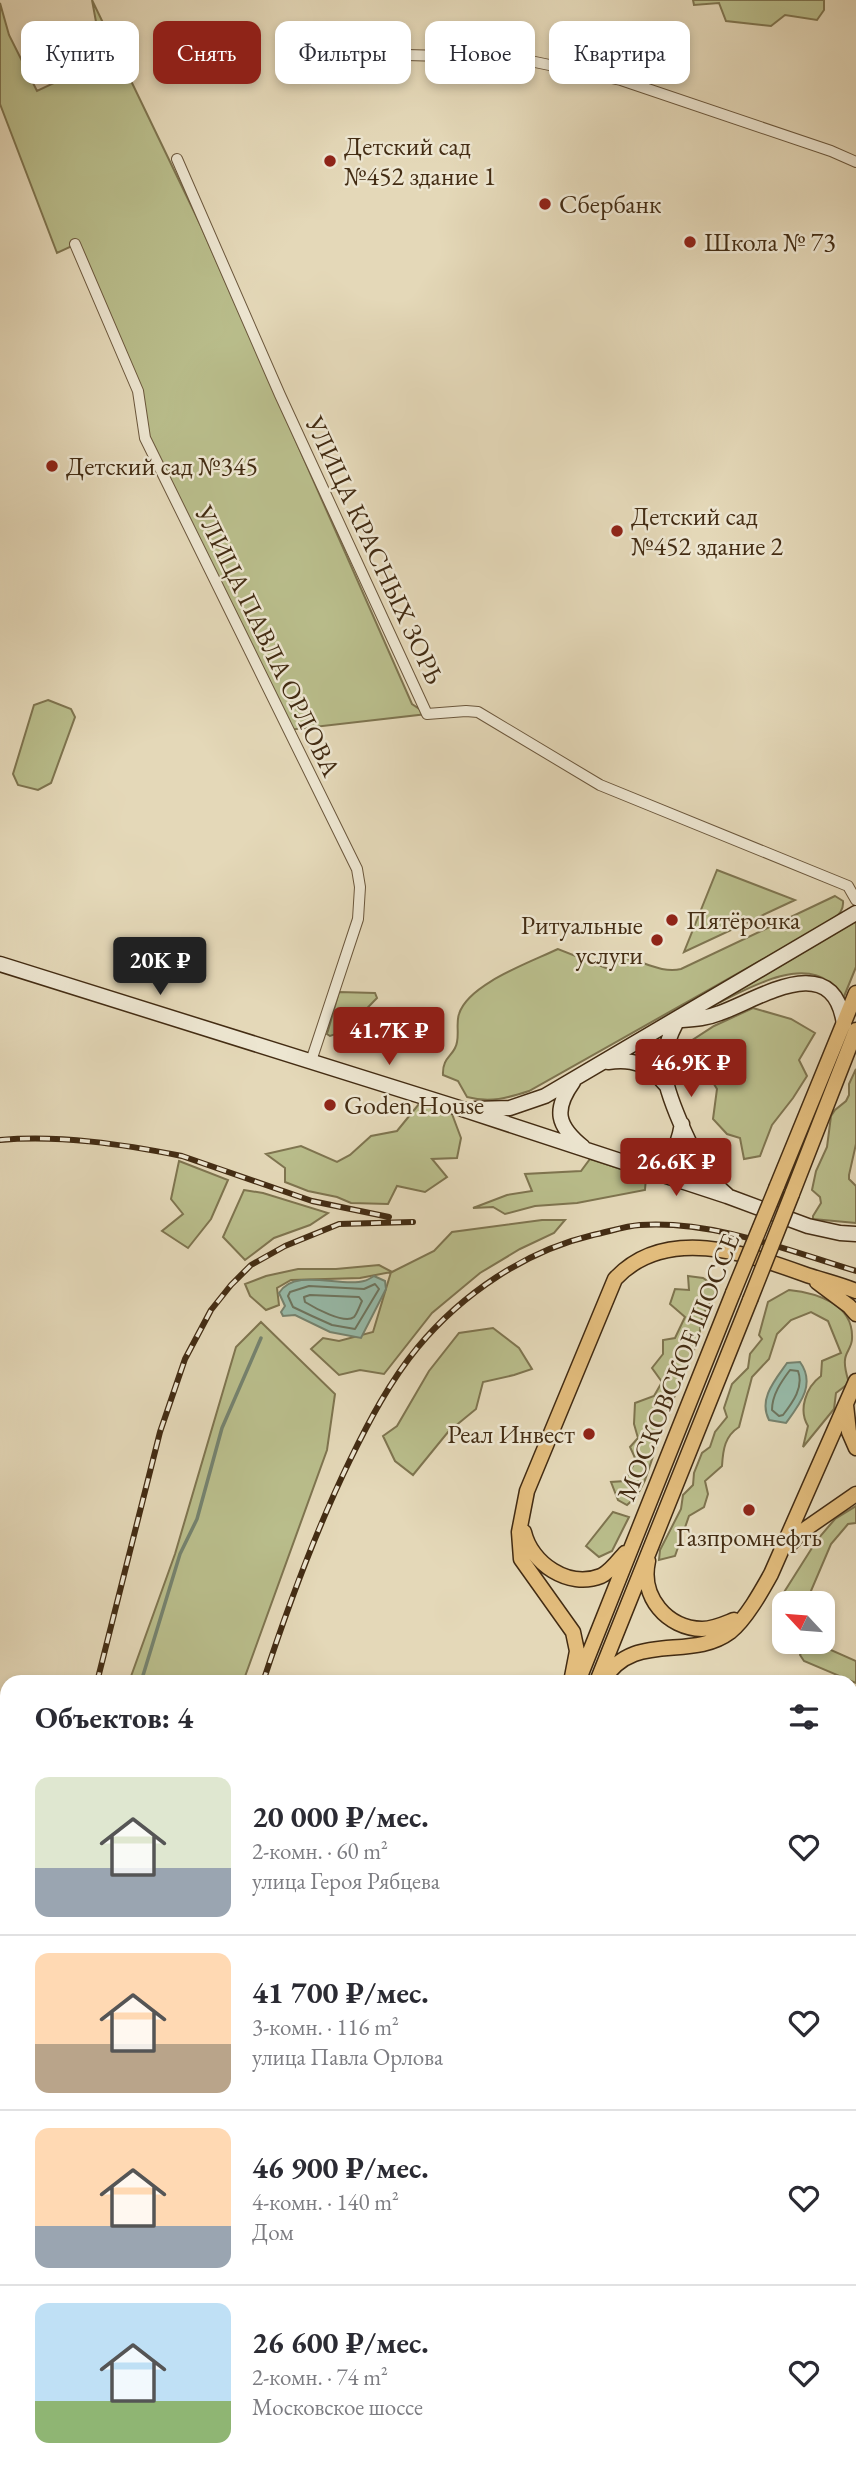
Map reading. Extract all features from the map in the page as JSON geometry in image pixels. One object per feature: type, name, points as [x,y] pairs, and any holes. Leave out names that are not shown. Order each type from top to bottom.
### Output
[{"type":"main road","points":[[456,1107],[492,1110],[523,1105],[545,1096],[856,913]]},
{"type":"main road","points":[[0,964],[456,1107],[727,1196],[808,1226],[856,1234]]},
{"type":"main road","points":[[677,1020],[699,1019],[719,1014],[766,991],[805,983],[816,985],[835,998],[850,1027]]},
{"type":"main road","name":"МОСКОВСКОЕ ШОССЕ","points":[[600,1675],[792,1194],[850,1027],[856,993]]},
{"type":"main road","points":[[677,1020],[668,1038],[665,1053],[667,1086],[698,1159],[727,1196]]},
{"type":"main road","name":"МОСКОВСКОЕ ШОССЕ","points":[[581,1675],[777,1186],[850,1027]]},
{"type":"main road","points":[[604,1062],[636,1062],[656,1074],[667,1086]]},
{"type":"main road","points":[[575,1078],[560,1105],[560,1119],[568,1135],[587,1151]]},
{"type":"main road","points":[[636,1166],[664,1161],[673,1153],[679,1141],[682,1124]]},
{"type":"main road","points":[[572,1675],[577,1650],[573,1632],[529,1573],[522,1559],[519,1544],[521,1521],[527,1491],[615,1279],[627,1266],[651,1254],[705,1247],[768,1261],[856,1291]]},
{"type":"main road","points":[[808,1275],[856,1314]]},
{"type":"main road","points":[[606,1675],[620,1660],[651,1649],[717,1639],[729,1632],[742,1617],[758,1598],[782,1552],[816,1467],[856,1381]]},
{"type":"main road","points":[[846,1403],[849,1432],[856,1448]]},
{"type":"main road","points":[[782,1552],[804,1530],[856,1494]]},
{"type":"main road","points":[[521,1521],[526,1542],[545,1566],[559,1574],[585,1579],[602,1576],[612,1568],[624,1555],[641,1525]]},
{"type":"main road","points":[[655,1533],[646,1570],[650,1594],[658,1610],[672,1621],[703,1629],[718,1627],[742,1617]]},
{"type":"street","points":[[411,55],[516,58],[621,80],[831,151],[856,162]]},
{"type":"street","name":"УЛИЦА КРАСНЫХ ЗОРЬ","points":[[177,159],[280,395],[427,714],[478,712],[600,785],[848,886],[856,900]]},
{"type":"street","name":"УЛИЦА ПАВЛА ОРЛОВА","points":[[75,244],[138,391],[145,438],[357,869],[360,887],[358,919],[311,1061]]},
{"type":"shaded area","points":[[92,0],[102,21],[96,21]]},
{"type":"shaded area","points":[[693,0],[824,0],[824,10],[817,20],[785,15],[771,26],[726,21],[719,3],[694,5]]},
{"type":"shaded area","points":[[0,3],[9,35],[21,59],[21,84],[34,84],[37,91],[52,84],[133,84],[201,226],[412,704],[427,714],[288,730],[145,438],[138,391],[74,245],[57,253],[0,104]]},
{"type":"shaded area","points":[[48,700],[71,709],[75,717],[51,783],[38,790],[18,785],[13,774],[34,705]]},
{"type":"shaded area","points":[[717,870],[795,900],[684,952]]},
{"type":"shaded area","points":[[835,896],[843,901],[843,908],[831,921],[529,1091],[499,1099],[475,1099],[467,1097],[458,1081],[443,1075],[444,1064],[456,1047],[458,1017],[465,1003],[487,984],[517,967],[558,949],[611,970],[617,959],[623,958],[663,969],[681,969]]},
{"type":"shaded area","points":[[856,921],[856,967],[843,999],[829,982],[816,975],[802,973],[772,979],[716,1004]]},
{"type":"shaded area","points":[[339,992],[375,993],[377,998],[345,1031],[330,1036],[327,1034]]},
{"type":"shaded area","points":[[753,1008],[791,1019],[815,1033],[799,1060],[807,1076],[772,1125],[760,1156],[744,1159],[740,1138],[727,1134],[713,1119],[717,1089],[706,1071],[723,1048],[694,1039],[714,1026]]},
{"type":"shaded area","points":[[856,1069],[856,1144],[849,1179],[856,1186],[856,1223],[813,1219],[821,1203],[820,1197],[812,1190],[816,1171],[827,1147],[831,1116],[846,1101],[849,1084]]},
{"type":"shaded area","points":[[419,1104],[452,1114],[461,1138],[457,1158],[432,1159],[447,1177],[425,1192],[397,1186],[388,1204],[351,1203],[285,1182],[285,1168],[266,1154],[301,1146],[337,1162],[350,1155],[371,1136],[397,1131]]},
{"type":"shaded area","points":[[590,1159],[646,1177],[645,1190],[577,1203],[535,1206],[505,1214],[493,1207],[473,1208],[507,1195],[532,1191],[525,1174],[581,1171]]},
{"type":"shaded area","points":[[179,1161],[228,1180],[211,1219],[188,1248],[162,1231],[183,1214],[171,1199]]},
{"type":"shaded area","points":[[244,1190],[263,1193],[328,1213],[310,1225],[274,1238],[245,1260],[223,1237]]},
{"type":"shaded area","points":[[542,1220],[565,1220],[554,1233],[480,1273],[432,1313],[384,1374],[360,1370],[339,1375],[311,1349],[323,1338],[339,1341],[373,1332],[391,1272],[360,1278],[291,1280],[277,1288],[279,1305],[266,1310],[250,1296],[245,1284],[298,1269],[379,1265],[392,1272],[434,1251],[452,1232]]},
{"type":"shaded area","points":[[688,1276],[703,1278],[718,1288],[702,1316],[699,1338],[668,1412],[645,1480],[637,1496],[627,1505],[618,1500],[611,1482],[625,1481],[636,1460],[630,1447],[638,1438],[634,1424],[635,1403],[654,1396],[662,1382],[652,1368],[663,1354],[663,1340],[675,1338],[685,1317],[670,1304],[675,1289],[689,1290]]},
{"type":"shaded area","points":[[789,1290],[832,1302],[847,1317],[852,1339],[845,1357],[849,1383],[836,1393],[834,1409],[803,1447],[808,1426],[804,1413],[805,1399],[811,1386],[821,1376],[822,1361],[841,1353],[828,1321],[811,1312],[791,1320],[777,1334],[769,1359],[752,1377],[739,1427],[726,1443],[722,1466],[705,1481],[708,1494],[704,1507],[689,1516],[675,1556],[659,1560],[660,1550],[681,1509],[683,1495],[693,1485],[694,1473],[702,1453],[710,1447],[715,1432],[727,1417],[724,1408],[732,1384],[748,1368],[750,1354],[762,1339],[759,1335],[768,1302]]},
{"type":"shaded area","points":[[261,1322],[335,1394],[327,1450],[246,1675],[132,1675],[175,1554],[236,1347]]},
{"type":"shaded area","points":[[493,1328],[519,1348],[532,1369],[483,1382],[476,1409],[448,1432],[413,1475],[395,1461],[383,1436],[397,1426],[429,1371],[459,1333]]},
{"type":"shaded area","points":[[856,1506],[856,1523],[848,1524],[831,1544],[811,1591],[785,1591],[817,1540],[835,1519]]},
{"type":"shaded area","points":[[613,1512],[629,1517],[612,1551],[599,1557],[586,1546]]},
{"type":"shaded area","points":[[835,1652],[856,1661],[856,1675],[837,1675],[804,1661],[800,1655],[835,1654]]},
{"type":"water","points":[[374,1276],[385,1281],[386,1289],[361,1338],[330,1332],[295,1315],[283,1316],[281,1312],[285,1306],[279,1293],[286,1285],[296,1281],[354,1282],[365,1281]]},
{"type":"water","points":[[800,1362],[807,1378],[801,1401],[786,1423],[769,1420],[765,1405],[769,1390],[787,1363]]},
{"type":"waterway","points":[[143,1675],[180,1554],[197,1519],[222,1428],[261,1338]]},
{"type":"railway","points":[[0,1140],[91,1142],[182,1156],[312,1201],[389,1217]]},
{"type":"railway","points":[[99,1675],[160,1432],[185,1359],[211,1310],[251,1265],[285,1246],[339,1224],[413,1222]]},
{"type":"railway","points":[[265,1675],[292,1597],[325,1514],[381,1402],[408,1360],[435,1328],[454,1309],[496,1277],[519,1263],[568,1242],[640,1225],[695,1227],[722,1232],[856,1271]]},
{"type":"place","name":"Детский сад №452 здание 1","points":[[330,161]]},
{"type":"place","name":"Сбербанк","points":[[545,204]]},
{"type":"place","name":"Школа № 73","points":[[690,242]]},
{"type":"place","name":"Детский сад №345","points":[[52,466]]},
{"type":"place","name":"Детский сад №452 здание 2","points":[[617,531]]},
{"type":"place","name":"Пятёрочка","points":[[672,920]]},
{"type":"place","name":"Ритуальные услуги","points":[[657,940]]},
{"type":"place","name":"Goden House","points":[[330,1105]]},
{"type":"place","name":"Реал Инвест","points":[[589,1434]]},
{"type":"place","name":"Газпромнефть","points":[[749,1510]]}]
